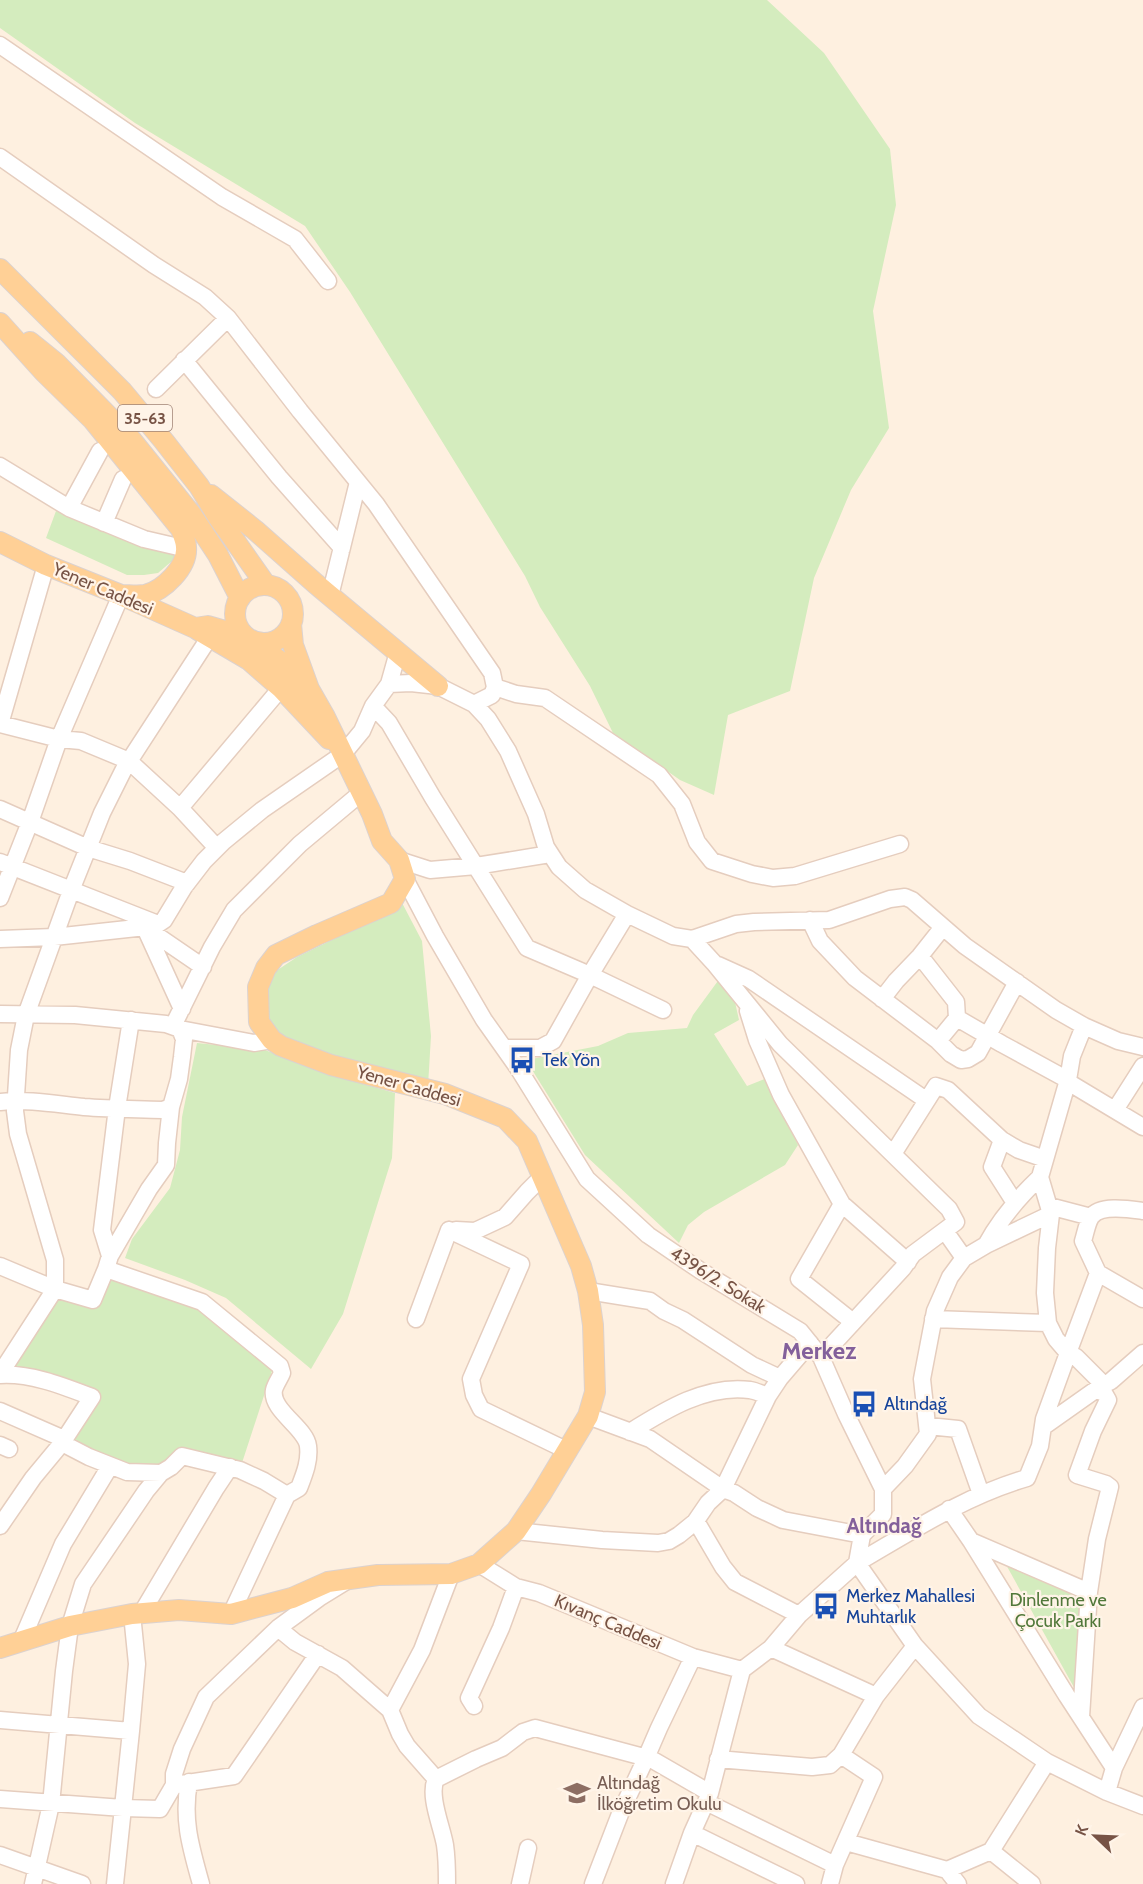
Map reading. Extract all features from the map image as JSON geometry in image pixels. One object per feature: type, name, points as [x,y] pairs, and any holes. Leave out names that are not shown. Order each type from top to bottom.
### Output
[{"type":"main road","name":"35-63","points":[[0,270],[122,391],[164,440],[199,486],[266,585]]},
{"type":"main road","name":"35-63","points":[[0,317],[56,363],[129,437],[191,514],[218,555],[238,602]]},
{"type":"main road","points":[[0,323],[44,372],[93,420],[181,529],[187,549],[181,568],[169,582],[156,591],[144,595],[121,595]]},
{"type":"main road","points":[[199,486],[255,530],[438,686]]},
{"type":"main road","name":"Yener Caddesi","points":[[1,547],[204,631],[250,640],[281,662],[309,689]]},
{"type":"main road","points":[[238,602],[235,620],[242,634],[250,640],[262,644],[277,640],[283,636],[291,624],[292,609],[286,595],[266,585],[251,588],[204,631],[249,660],[281,688],[343,754]]},
{"type":"main road","name":"Yener Caddesi","points":[[291,624],[293,645],[309,689],[362,793],[382,841],[399,860],[405,879]]},
{"type":"main road","points":[[272,1040],[259,1022],[258,987],[266,968],[276,955],[391,903],[405,879]]},
{"type":"main road","name":"Yener Caddesi","points":[[272,1040],[281,1046],[331,1065],[445,1094],[506,1118],[527,1141],[581,1266],[588,1291],[593,1325],[595,1392],[588,1416],[516,1531],[479,1564]]},
{"type":"main road","points":[[0,1648],[70,1626],[137,1614],[179,1610],[231,1614],[292,1598],[321,1584],[378,1575],[451,1574],[479,1564]]},
{"type":"street","points":[[0,45],[222,197],[295,240],[328,281]]},
{"type":"street","points":[[0,157],[154,265],[205,297],[228,318],[376,504],[492,673],[495,687],[492,695],[474,704]]},
{"type":"street","points":[[156,389],[228,318]]},
{"type":"street","points":[[184,360],[279,477],[342,548]]},
{"type":"street","points":[[69,508],[100,452]]},
{"type":"street","points":[[1,469],[69,508],[144,539],[187,549]]},
{"type":"street","points":[[104,523],[123,479]]},
{"type":"street","points":[[330,596],[357,482]]},
{"type":"street","points":[[46,565],[0,724],[59,739],[81,741],[129,761],[180,808],[217,849]]},
{"type":"street","points":[[0,898],[6,864],[30,822],[59,739],[121,595]]},
{"type":"street","points":[[0,1375],[55,1289],[55,1260],[18,1134],[15,1111],[8,1101],[26,1016],[102,813],[129,761],[204,631]]},
{"type":"street","points":[[0,939],[54,937],[152,926],[164,920],[204,861],[262,810],[343,754],[362,731],[373,706],[388,684],[398,652]]},
{"type":"street","points":[[388,684],[411,683],[438,686],[474,704],[488,719],[508,751],[536,814],[546,847],[559,867],[585,890],[627,914],[673,936],[692,939],[736,924],[829,920],[897,897],[912,900],[965,946],[1056,1010],[1118,1041],[1143,1047]]},
{"type":"street","points":[[495,687],[516,694],[545,698],[659,775],[682,804],[697,842],[712,861],[773,878],[795,876],[900,844]]},
{"type":"street","points":[[180,808],[281,688]]},
{"type":"street","points":[[373,706],[389,723],[433,798],[528,948],[663,1010]]},
{"type":"street","points":[[176,1027],[202,967],[234,910],[300,844],[362,793]]},
{"type":"street","points":[[0,809],[88,848],[187,883]]},
{"type":"street","points":[[399,860],[430,870],[476,866],[550,854]]},
{"type":"street","points":[[6,864],[88,896],[152,926],[202,967]]},
{"type":"street","name":"4396/2. Sokak","points":[[405,879],[484,1020],[587,1179],[648,1235],[701,1271],[800,1331],[821,1358],[883,1489]]},
{"type":"street","points":[[504,1048],[540,1048],[553,1041],[627,914]]},
{"type":"street","points":[[810,921],[820,941],[855,978],[961,1060],[978,1053],[1017,982]]},
{"type":"street","points":[[152,926],[182,1009]]},
{"type":"street","points":[[882,999],[943,927]]},
{"type":"street","points":[[692,939],[780,1044],[949,1209],[956,1222],[913,1254],[821,1358]]},
{"type":"street","points":[[920,956],[956,1002],[957,1018],[938,1041]]},
{"type":"street","points":[[714,963],[749,979],[926,1100]]},
{"type":"street","points":[[746,1004],[757,1040],[781,1095],[842,1204],[908,1262]]},
{"type":"street","points":[[0,1014],[75,1015],[131,1020],[166,1024],[254,1043],[272,1040]]},
{"type":"street","points":[[957,1018],[1143,1127]]},
{"type":"street","points":[[108,1263],[102,1230],[117,1108],[131,1020]]},
{"type":"street","points":[[1081,1716],[1089,1592],[1097,1539],[1110,1487],[1077,1475],[1093,1431],[1108,1400],[1076,1357],[1068,1353],[1056,1339],[1048,1323],[1045,1293],[1050,1210],[1040,1177],[1068,1081],[1072,1056],[1084,1026]]},
{"type":"street","points":[[0,1266],[55,1289],[93,1300],[108,1263],[149,1189],[166,1165],[166,1143],[171,1107],[179,1079],[184,1039],[176,1027]]},
{"type":"street","points":[[1115,1110],[1140,1075]]},
{"type":"street","points":[[893,1154],[936,1086],[948,1090],[1002,1140],[1019,1150],[1044,1159]]},
{"type":"street","points":[[8,1101],[163,1110],[171,1107]]},
{"type":"street","points":[[1002,1140],[992,1167],[1015,1203]]},
{"type":"street","points":[[449,1230],[475,1231],[505,1217],[543,1176]]},
{"type":"street","points":[[986,1245],[996,1226],[1040,1177]]},
{"type":"street","points":[[842,1204],[799,1279],[853,1322]]},
{"type":"street","points":[[1143,1210],[1116,1207],[1098,1212],[1091,1217],[1083,1241],[1098,1273],[1143,1299]]},
{"type":"street","points":[[1091,1217],[1050,1210],[964,1258],[950,1277],[933,1319],[922,1379],[928,1434],[905,1466],[883,1489],[883,1514],[862,1534],[857,1563],[915,1646],[979,1716],[1047,1762],[1107,1792],[1143,1806]]},
{"type":"street","points":[[416,1319],[449,1230]]},
{"type":"street","points":[[449,1230],[521,1264],[471,1379],[474,1395],[481,1409],[567,1451]]},
{"type":"street","points":[[945,1231],[964,1258]]},
{"type":"street","points":[[108,1263],[202,1302],[280,1366],[282,1373],[274,1390],[275,1397],[282,1412],[302,1432],[308,1444],[307,1468],[299,1488],[287,1495],[231,1614]]},
{"type":"street","points":[[674,1884],[708,1797],[741,1670],[771,1648],[798,1615],[857,1563],[948,1509],[981,1494],[1027,1478],[1040,1446],[1044,1419],[1098,1273]]},
{"type":"street","points":[[588,1291],[650,1301],[752,1365],[780,1378]]},
{"type":"street","points":[[933,1319],[1048,1323]]},
{"type":"street","points":[[516,1531],[658,1543],[669,1541],[679,1535],[696,1521],[708,1503],[723,1489],[768,1396],[810,1343]]},
{"type":"street","points":[[1043,1427],[1111,1381],[1143,1353]]},
{"type":"street","points":[[0,1375],[16,1374],[54,1383],[92,1397],[63,1441],[3,1515]]},
{"type":"street","points":[[630,1432],[671,1407],[714,1392],[751,1390],[768,1396]]},
{"type":"street","points":[[0,1411],[110,1466],[127,1472],[161,1473]]},
{"type":"street","points":[[588,1416],[650,1439],[723,1489],[783,1520],[862,1534]]},
{"type":"street","points":[[928,1426],[958,1429],[981,1494]]},
{"type":"street","points":[[34,1876],[45,1838],[51,1804],[70,1626],[82,1584],[146,1491],[161,1473],[182,1456],[230,1467],[264,1481],[287,1495]]},
{"type":"street","points":[[21,1642],[63,1544],[110,1466]]},
{"type":"street","points":[[115,1884],[137,1664],[137,1614],[230,1467]]},
{"type":"street","points":[[948,1509],[972,1541],[1114,1768]]},
{"type":"street","points":[[696,1521],[723,1567],[735,1582],[798,1615]]},
{"type":"street","points":[[972,1541],[1089,1592]]},
{"type":"street","name":"Kıvanç Caddesi","points":[[479,1564],[516,1587],[539,1593],[693,1657],[741,1670]]},
{"type":"street","points":[[390,1710],[422,1650],[451,1574]]},
{"type":"street","points":[[201,1884],[188,1834],[182,1783],[174,1774],[182,1749],[206,1697],[278,1628],[319,1598],[352,1578]]},
{"type":"street","points":[[474,1706],[469,1698],[501,1628],[516,1587]]},
{"type":"street","points":[[278,1628],[295,1642],[342,1668],[390,1710],[407,1746],[436,1779]]},
{"type":"street","points":[[718,1759],[812,1767],[830,1765],[841,1755],[876,1696],[915,1646]]},
{"type":"street","points":[[771,1648],[876,1696]]},
{"type":"street","points":[[0,1799],[51,1804],[160,1809],[182,1783],[234,1776],[318,1654]]},
{"type":"street","points":[[593,1884],[620,1814],[658,1728],[693,1657]]},
{"type":"street","points":[[1107,1792],[1114,1768],[1143,1707]]},
{"type":"street","points":[[0,1720],[131,1731]]},
{"type":"street","points":[[447,1884],[445,1844],[434,1799],[433,1785],[436,1779],[502,1748],[523,1732],[535,1728],[646,1758],[708,1797],[835,1866]]},
{"type":"street","points":[[830,1884],[835,1866],[874,1777],[841,1755]]},
{"type":"street","points":[[947,1870],[991,1851],[1047,1762]]},
{"type":"street","points":[[692,1833],[796,1884]]},
{"type":"street","points":[[846,1842],[947,1870],[958,1884]]},
{"type":"street","points":[[520,1884],[528,1848]]},
{"type":"street","points":[[991,1851],[1032,1884]]},
{"type":"street","points":[[0,1855],[34,1876],[82,1884]]},
{"type":"green space","points":[[0,0],[767,0],[824,53],[890,149],[896,205],[873,311],[889,428],[851,490],[814,578],[790,691],[728,715],[714,795],[680,780],[613,733],[590,686],[540,607],[525,576],[350,292],[305,226],[135,123],[0,28]]},
{"type":"green space","points":[[56,511],[179,555],[158,573],[127,575],[46,538]]},
{"type":"green space","points":[[400,899],[422,941],[431,1036],[428,1086],[281,1039],[270,1025],[266,1006],[268,987],[276,971],[297,957],[387,913]]},
{"type":"green space","points":[[723,974],[735,1002],[739,1020],[714,1034],[747,1086],[767,1078],[798,1145],[785,1165],[704,1212],[688,1225],[679,1243],[585,1155],[526,1060],[598,1046],[628,1033],[687,1028],[693,1015]]},
{"type":"green space","points":[[197,1043],[265,1050],[327,1074],[395,1093],[392,1158],[343,1314],[311,1369],[226,1298],[125,1258],[132,1239],[170,1188],[180,1150],[182,1117]]},
{"type":"green space","points":[[108,1274],[201,1305],[273,1368],[240,1469],[182,1451],[160,1468],[116,1461],[73,1442],[92,1397],[5,1374],[57,1294],[97,1307]]},
{"type":"green space","name":"Dinlenme ve Çocuk Parkı","points":[[1004,1561],[1081,1595],[1076,1691]]},
{"type":"place","name":"Tek Yön","points":[[522,1060]]},
{"type":"place","name":"Altındağ","points":[[864,1404]]},
{"type":"place","name":"Merkez Mahallesi Muhtarlık","points":[[826,1606]]},
{"type":"place","name":"Altındağ İlköğretim Okulu","points":[[577,1793]]},
{"type":"district","name":"Merkez","points":[[819,1351]]},
{"type":"district","name":"Altındağ","points":[[884,1526]]}]
